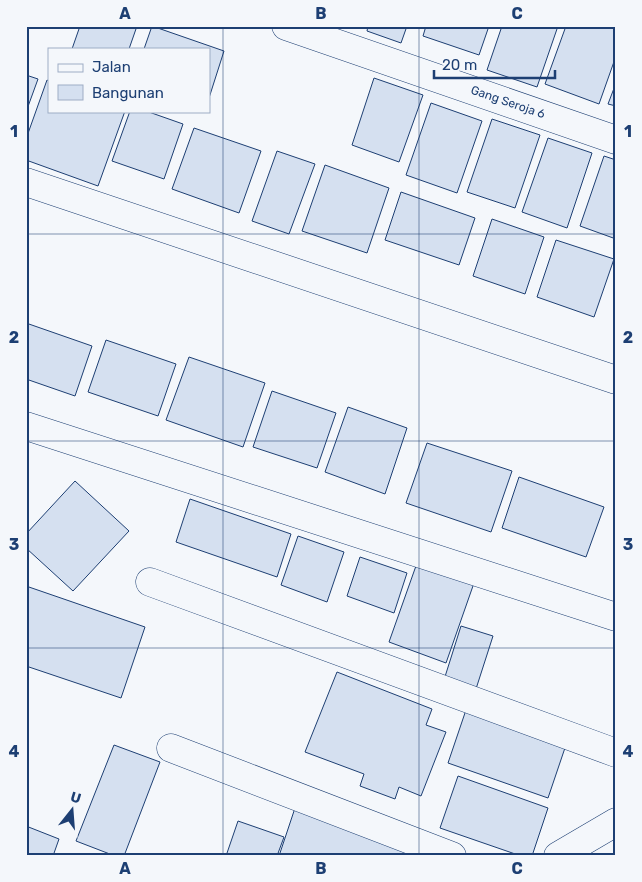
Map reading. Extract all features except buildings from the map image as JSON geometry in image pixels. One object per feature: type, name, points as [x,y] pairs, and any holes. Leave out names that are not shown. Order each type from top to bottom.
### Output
[{"type":"street","name":"Gang Seroja 6","points":[[286,26],[616,140]]},
{"type":"street","points":[[26,182],[616,380]]},
{"type":"street","points":[[26,426],[616,617]]},
{"type":"street","points":[[150,582],[616,753]]},
{"type":"street","points":[[171,748],[452,856]]},
{"type":"street","points":[[558,856],[616,822]]}]
